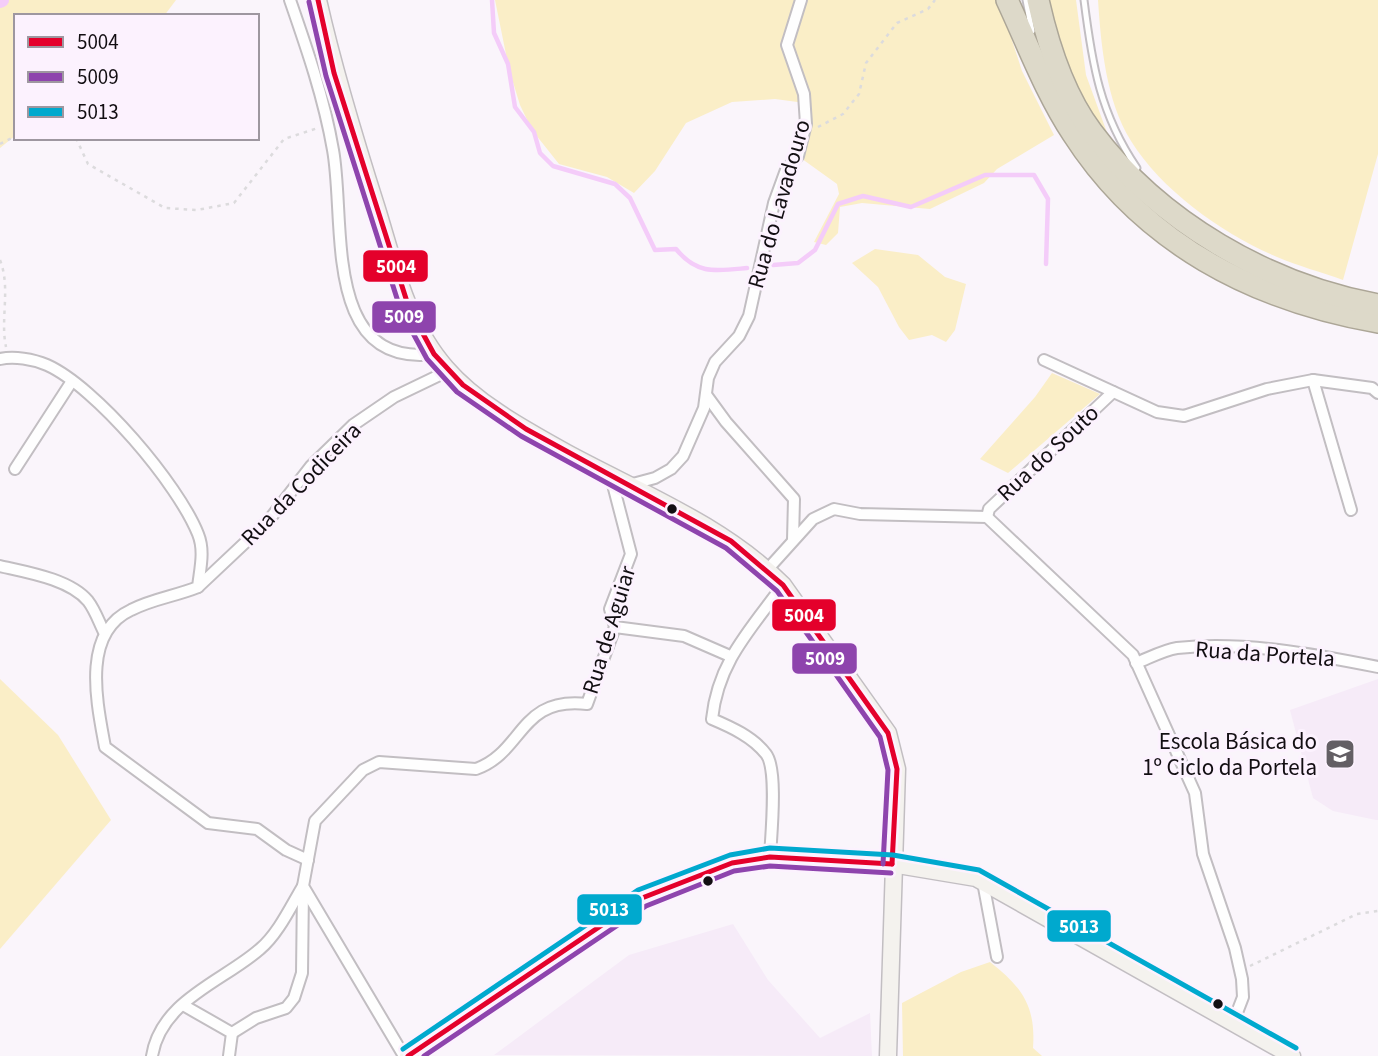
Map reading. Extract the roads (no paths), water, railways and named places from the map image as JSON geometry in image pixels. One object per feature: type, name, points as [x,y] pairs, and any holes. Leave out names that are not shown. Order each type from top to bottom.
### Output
[{"type":"highway","points":[[1007,0],[1074,135],[1113,186],[1170,240],[1205,262],[1289,300],[1378,322]]},
{"type":"highway","points":[[1038,0],[1063,79],[1091,130],[1124,171],[1158,201],[1219,245],[1324,293],[1378,305]]},
{"type":"main road","points":[[318,0],[334,73],[408,308],[434,354],[448,371],[526,429],[709,528],[767,569],[783,585],[888,733],[897,769],[888,1056]]},
{"type":"main road","points":[[406,1056],[642,898],[732,863],[770,857],[892,864],[983,882],[1292,1056]]},
{"type":"street","points":[[290,0],[317,78],[334,151],[343,280],[360,326],[391,350],[410,357],[434,354]]},
{"type":"street","name":"Rua do Lavadouro","points":[[627,485],[655,478],[671,469],[683,456],[696,431],[707,396],[708,378],[715,362],[739,336],[749,316],[774,203],[786,170],[798,156],[806,124],[804,94],[787,45],[801,0]]},
{"type":"street","points":[[317,78],[334,73]]},
{"type":"street","points":[[6,358],[46,364],[72,381],[137,444],[191,519],[203,551],[198,587],[129,610],[104,632],[96,659],[105,747],[208,823],[257,829],[286,850],[308,860]]},
{"type":"street","points":[[1044,360],[1157,412],[1184,416],[1267,389],[1313,380],[1372,388],[1378,393]]},
{"type":"street","name":"Rua da Codiceira","points":[[198,587],[269,520],[311,466],[354,425],[394,397],[448,371]]},
{"type":"street","points":[[1313,380],[1351,510]]},
{"type":"street","points":[[15,469],[72,381]]},
{"type":"street","name":"Rua do Souto","points":[[988,517],[989,509],[1113,392]]},
{"type":"street","points":[[707,396],[726,422],[794,499],[793,540]]},
{"type":"street","name":"Rua de Aguiar","points":[[303,886],[315,821],[363,770],[379,762],[476,769],[489,765],[525,723],[552,706],[566,702],[587,704],[615,627],[610,609],[631,554],[611,477]]},
{"type":"street","points":[[767,569],[813,519],[834,509],[860,514],[988,517],[1133,655],[1195,793],[1203,855],[1240,971],[1243,997],[1233,1023]]},
{"type":"street","points":[[0,566],[36,575],[76,592],[89,601],[104,632]]},
{"type":"street","points":[[770,857],[772,770],[768,756],[753,742],[712,719],[715,691],[730,656],[783,585]]},
{"type":"street","points":[[615,627],[684,636],[730,656]]},
{"type":"street","name":"Rua da Portela","points":[[1136,663],[1175,649],[1207,648],[1287,650],[1354,660],[1378,667]]},
{"type":"street","name":"Rua da Portela","points":[[1354,660],[1378,660]]},
{"type":"street","points":[[983,882],[997,957]]},
{"type":"street","points":[[303,886],[406,1056]]},
{"type":"street","points":[[152,1056],[170,1017],[220,974],[261,948],[303,886]]},
{"type":"street","points":[[232,1033],[256,1018],[286,1008],[294,998],[302,973],[303,886]]},
{"type":"street","points":[[183,1005],[232,1033]]},
{"type":"street","points":[[229,1056],[232,1033]]},
{"type":"lane","points":[[1026,0],[1039,68]]},
{"type":"lane","points":[[1084,0],[1095,79],[1108,117],[1129,157],[1158,201]]},
{"type":"waterway","points":[[492,0],[494,33],[508,64],[515,107],[534,132],[540,153],[553,166],[615,184],[630,198],[655,250],[676,249],[692,263],[708,269],[747,268]]},
{"type":"waterway","points":[[773,265],[798,263],[815,250],[838,204],[863,196],[911,207],[985,175],[1034,175],[1048,199],[1046,264]]},
{"type":"place","name":"Escola Básica do 1º Ciclo da Portela","points":[[1340,754]]}]
